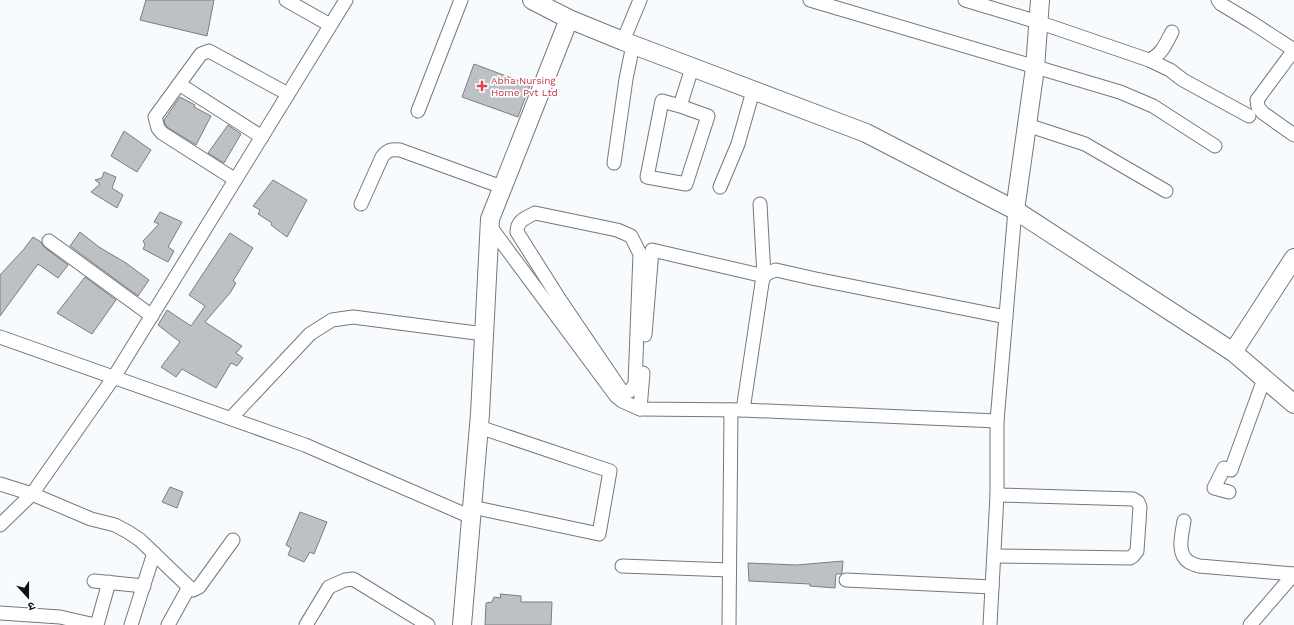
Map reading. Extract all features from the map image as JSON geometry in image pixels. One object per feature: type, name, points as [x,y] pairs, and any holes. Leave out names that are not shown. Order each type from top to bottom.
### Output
[{"type":"street","points":[[286,0],[330,25]]},
{"type":"street","points":[[0,525],[32,494],[114,377],[346,0]]},
{"type":"street","points":[[418,111],[461,0]]},
{"type":"street","points":[[532,0],[569,19],[628,43],[866,133],[1015,210],[1234,352],[1294,404]]},
{"type":"street","points":[[614,163],[626,79],[628,43],[640,0]]},
{"type":"street","points":[[965,0],[1038,22],[1149,60],[1170,70],[1183,80],[1249,116]]},
{"type":"street","points":[[990,625],[997,495],[997,421],[1015,210],[1035,68],[1040,0]]},
{"type":"street","points":[[1218,0],[1221,4],[1294,50],[1257,100],[1258,107],[1263,113],[1294,135]]},
{"type":"street","points":[[819,1],[1035,68],[1120,92],[1153,106],[1215,146]]},
{"type":"street","points":[[462,625],[479,427],[490,219],[569,19]]},
{"type":"street","points":[[1149,60],[1156,57],[1162,51],[1172,32]]},
{"type":"street","points":[[236,178],[231,177],[162,133],[158,128],[155,117],[201,54],[209,51],[288,94]]},
{"type":"street","points":[[680,106],[692,68]]},
{"type":"street","points":[[179,84],[262,137]]},
{"type":"street","points":[[720,187],[738,144],[753,90]]},
{"type":"street","points":[[662,101],[680,106],[708,116],[686,184],[647,177],[662,101]]},
{"type":"street","points":[[1027,125],[1085,144],[1166,192]]},
{"type":"street","points":[[361,204],[382,157],[386,151],[392,149],[400,150],[502,187]]},
{"type":"street","points":[[729,625],[729,570],[737,410],[764,276],[760,204]]},
{"type":"street","points":[[489,225],[564,316],[624,392],[630,391],[635,384],[640,254],[631,236],[617,230],[535,213],[521,220],[517,227],[517,232],[564,316],[616,396],[622,401],[640,409],[737,410],[997,421]]},
{"type":"street","points":[[49,241],[152,316]]},
{"type":"street","points":[[640,409],[652,250],[764,276],[776,270],[1006,317]]},
{"type":"street","points":[[1234,352],[1294,258]]},
{"type":"street","points":[[231,418],[310,334],[332,320],[353,317],[484,334]]},
{"type":"street","points":[[0,337],[305,445],[472,512],[599,534],[610,471],[479,427]]},
{"type":"street","points":[[1229,492],[1214,488],[1224,468],[1231,470],[1264,379]]},
{"type":"street","points":[[0,484],[32,494],[91,519],[115,525],[140,540],[193,590],[199,588],[233,540]]},
{"type":"street","points":[[994,556],[1130,558],[1137,551],[1140,508],[1138,502],[1133,499],[997,495]]},
{"type":"street","points":[[1184,522],[1181,545],[1184,556],[1189,562],[1199,566],[1294,574]]},
{"type":"street","points":[[131,625],[154,553]]},
{"type":"street","points":[[622,566],[729,570]]},
{"type":"street","points":[[1250,625],[1294,574]]},
{"type":"street","points":[[306,625],[329,587],[345,580],[353,579],[428,625]]},
{"type":"street","points":[[846,580],[992,587]]},
{"type":"street","points":[[94,581],[144,586]]},
{"type":"street","points":[[0,613],[60,617],[96,625],[109,582]]},
{"type":"street","points":[[168,625],[189,587]]},
{"type":"building","points":[[146,0],[214,0],[207,36],[140,20]]},
{"type":"building","points":[[474,64],[530,85],[518,117],[462,97]]},
{"type":"building","points":[[180,97],[195,105],[194,107],[211,116],[196,145],[167,127],[165,124],[164,120]]},
{"type":"building","points":[[228,125],[241,134],[224,163],[208,153]]},
{"type":"building","points":[[124,131],[151,150],[137,172],[111,156]]},
{"type":"building","points":[[104,172],[116,177],[112,188],[123,195],[117,208],[91,192],[100,184],[95,180],[102,178]]},
{"type":"building","points":[[273,180],[307,200],[287,237],[271,225],[272,223],[258,214],[260,210],[253,206]]},
{"type":"building","points":[[160,212],[182,222],[168,247],[174,251],[168,262],[143,249],[145,245],[143,241],[159,224],[154,222]]},
{"type":"building","points":[[80,232],[99,247],[126,263],[149,280],[138,296],[70,246]]},
{"type":"building","points":[[230,233],[253,248],[233,281],[236,283],[230,293],[205,322],[242,346],[236,353],[243,358],[237,366],[231,363],[216,388],[182,369],[176,377],[161,367],[180,342],[158,325],[167,310],[191,326],[205,306],[189,295]]},
{"type":"building","points":[[33,237],[68,265],[58,278],[38,264],[0,316],[0,275]]},
{"type":"building","points":[[85,277],[116,300],[92,334],[57,313]]},
{"type":"building","points":[[170,487],[183,492],[177,508],[162,502]]},
{"type":"building","points":[[300,512],[327,522],[314,554],[310,552],[304,562],[288,555],[291,548],[286,545]]},
{"type":"building","points":[[843,561],[842,573],[836,574],[835,588],[810,586],[810,584],[749,581],[748,563],[797,565]]},
{"type":"building","points":[[500,594],[521,596],[521,602],[552,602],[551,625],[485,625],[486,603],[492,602],[494,597],[501,598]]},
{"type":"place","name":"Abha Nursing Home Pvt Ltd","points":[[482,86]]}]
